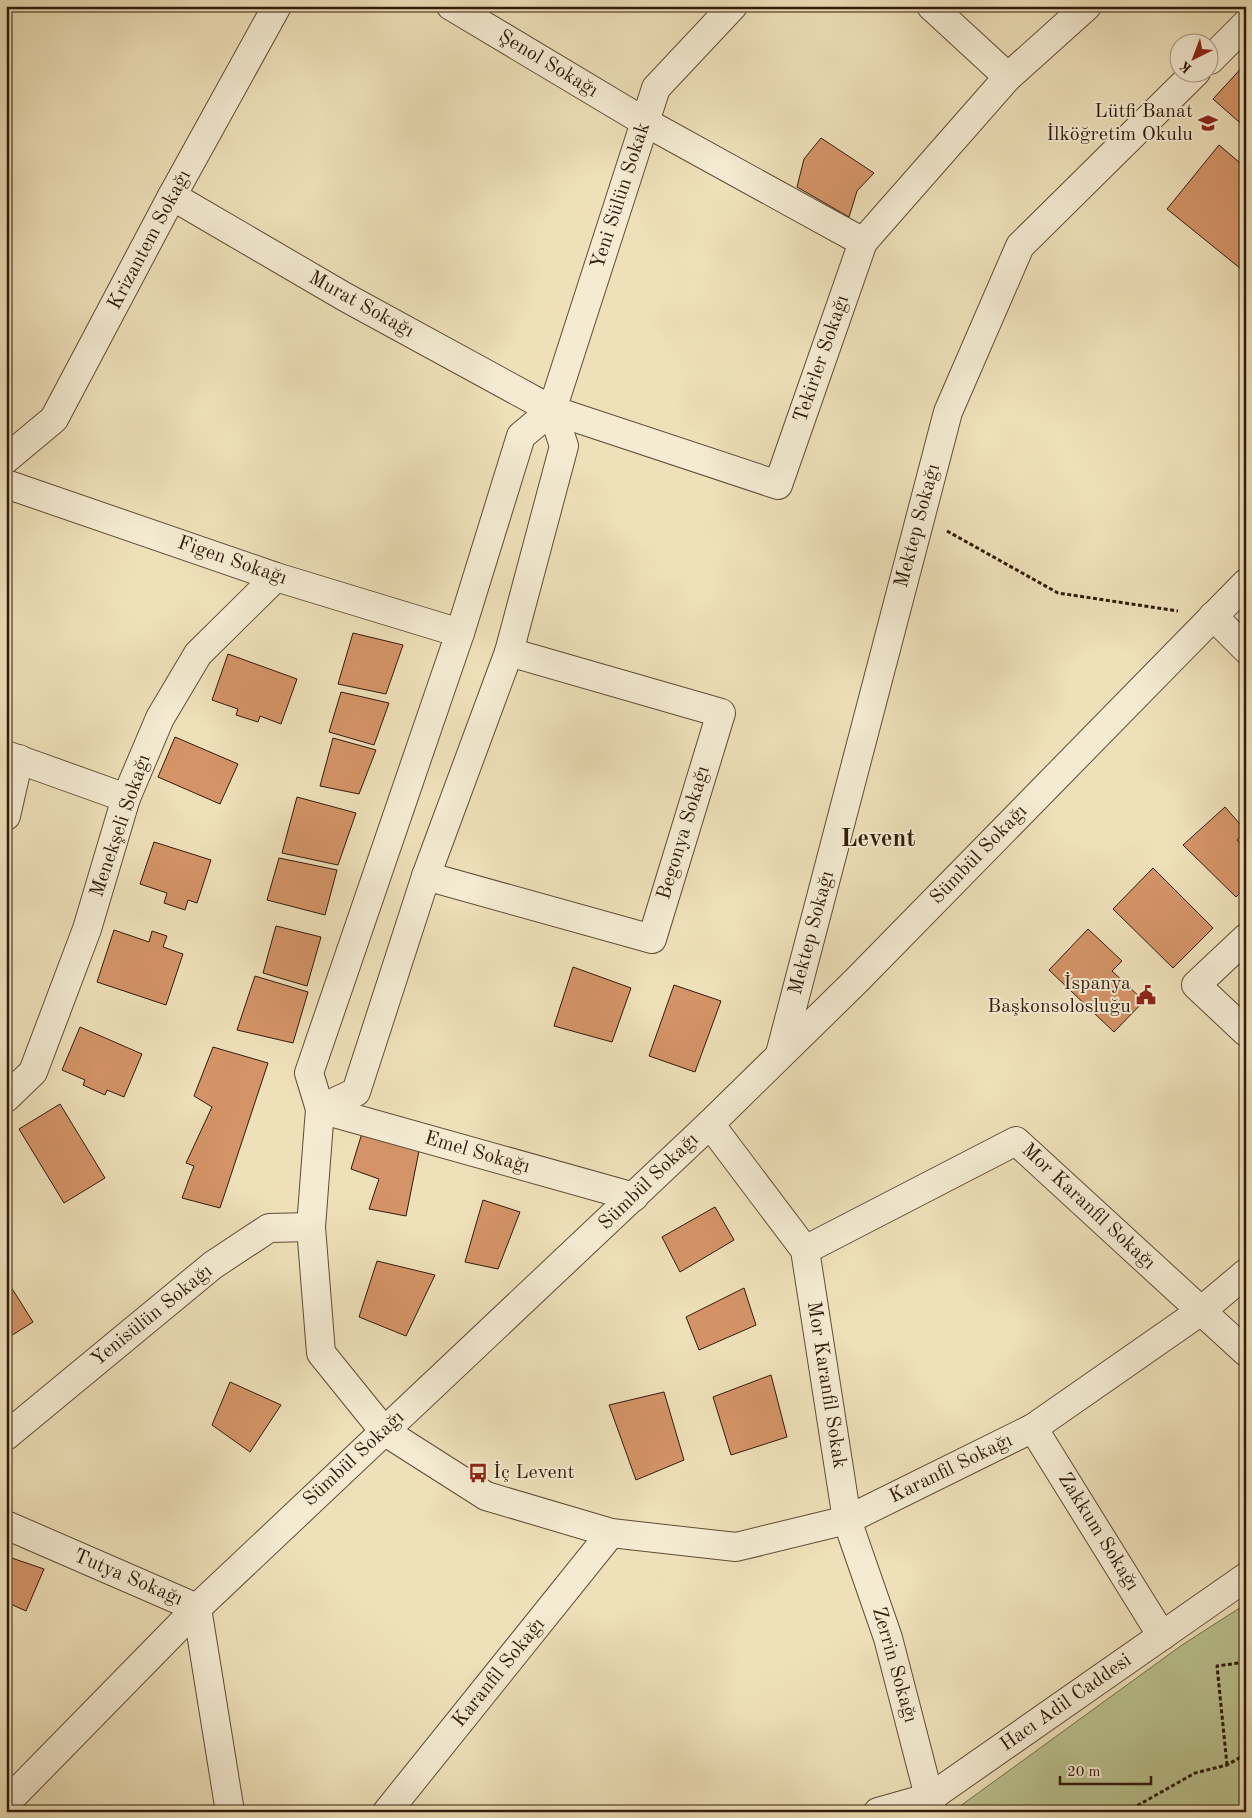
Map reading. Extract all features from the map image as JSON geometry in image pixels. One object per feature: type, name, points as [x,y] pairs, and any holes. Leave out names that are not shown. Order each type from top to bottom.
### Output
[{"type":"street","name":"Krizantem Sokağı","points":[[6,459],[54,419],[172,196],[277,6]]},
{"type":"street","name":"Şenol Sokağı","points":[[451,6],[645,122]]},
{"type":"street","name":"Yeni Sülün Sokak","points":[[552,410],[656,88],[733,6]]},
{"type":"street","points":[[931,6],[1008,77]]},
{"type":"street","points":[[645,122],[863,242],[1008,77],[1087,6]]},
{"type":"street","points":[[1220,50],[1246,24]]},
{"type":"street","name":"Mektep Sokağı","points":[[779,1056],[948,412],[1020,246],[1186,82]]},
{"type":"street","name":"Murat Sokağı","points":[[172,196],[345,297],[552,410]]},
{"type":"street","name":"Tekirler Sokağı","points":[[552,410],[778,485],[863,242]]},
{"type":"street","points":[[552,410],[564,446],[509,652],[426,876],[356,1092],[320,1109],[310,1074],[460,633],[521,436],[552,410]]},
{"type":"street","name":"Figen Sokağı","points":[[6,484],[276,577],[460,633]]},
{"type":"street","name":"Menekşeli Sokağı","points":[[6,1098],[33,1072],[87,929],[126,798],[160,718],[198,654],[276,577]]},
{"type":"street","name":"Sümbül Sokağı","points":[[6,1803],[197,1608],[710,1124],[1246,583]]},
{"type":"street","points":[[1213,616],[1246,649]]},
{"type":"street","name":"Begonya Sokağı","points":[[426,876],[652,939],[721,713],[509,652]]},
{"type":"street","points":[[6,816],[12,757],[126,798]]},
{"type":"street","points":[[1246,938],[1196,986],[1246,1032]]},
{"type":"street","name":"Emel Sokağı","points":[[320,1109],[634,1197]]},
{"type":"street","name":"Karanfil Sokağı","points":[[320,1109],[311,1227],[321,1353],[384,1431],[486,1496],[611,1534],[736,1548],[847,1520],[1033,1428],[1201,1311],[1246,1272]]},
{"type":"street","name":"Sümbül Sokağı","points":[[710,1124],[805,1250]]},
{"type":"street","name":"Mor Karanfil Sokağı","points":[[805,1250],[1016,1141],[1246,1352]]},
{"type":"street","name":"Yenisülün Sokağı","points":[[6,1436],[213,1265],[269,1228],[311,1227]]},
{"type":"street","name":"Mor Karanfil Sokak","points":[[805,1250],[847,1520]]},
{"type":"street","name":"Zakkum Sokağı","points":[[1033,1428],[1162,1636]]},
{"type":"street","name":"Zerrin Sokağı","points":[[847,1520],[888,1638],[932,1804]]},
{"type":"street","name":"Tutya Sokağı","points":[[6,1525],[197,1608],[230,1812]]},
{"type":"street","name":"Karanfil Sokağı","points":[[388,1812],[611,1534]]},
{"type":"street","name":"Hacı Adil Caddesi","points":[[878,1812],[932,1804],[1246,1577]]},
{"type":"path","points":[[920,516],[1058,593],[1213,616]]},
{"type":"path","points":[[1227,1765],[1217,1666],[1246,1662]]},
{"type":"path","points":[[1126,1812],[1195,1773],[1227,1765],[1246,1754]]},
{"type":"green space","points":[[1246,1604],[1246,1812],[952,1812],[1182,1645]]},
{"type":"building","points":[[1246,63],[1246,128],[1213,99]]},
{"type":"building","points":[[821,138],[874,173],[857,191],[849,217],[797,187],[804,159]]},
{"type":"building","points":[[1219,145],[1246,168],[1246,273],[1167,209]]},
{"type":"building","points":[[353,633],[403,645],[386,694],[338,684]]},
{"type":"building","points":[[228,654],[297,679],[281,724],[260,716],[258,722],[236,715],[238,709],[212,700]]},
{"type":"building","points":[[341,692],[389,703],[374,745],[329,732]]},
{"type":"building","points":[[175,737],[238,764],[220,804],[158,777]]},
{"type":"building","points":[[333,738],[376,750],[359,794],[320,786]]},
{"type":"building","points":[[297,797],[356,813],[338,865],[282,853]]},
{"type":"building","points":[[1225,807],[1246,831],[1237,840],[1246,848],[1246,887],[1236,897],[1183,845]]},
{"type":"building","points":[[154,842],[211,860],[197,903],[188,900],[185,910],[164,903],[167,893],[140,884]]},
{"type":"building","points":[[279,858],[337,870],[325,915],[267,900]]},
{"type":"building","points":[[1153,868],[1213,928],[1173,968],[1113,909]]},
{"type":"building","points":[[276,926],[321,937],[307,986],[263,973]]},
{"type":"building","points":[[1088,929],[1122,961],[1112,971],[1144,1001],[1114,1032],[1049,970]]},
{"type":"building","points":[[114,930],[149,942],[152,931],[167,936],[163,947],[183,954],[166,1005],[97,982]]},
{"type":"building","points":[[573,967],[631,988],[612,1042],[554,1026]]},
{"type":"building","points":[[255,976],[308,992],[293,1043],[237,1030]]},
{"type":"building","points":[[674,985],[721,1001],[695,1072],[649,1056]]},
{"type":"building","points":[[80,1027],[142,1054],[124,1097],[107,1090],[105,1095],[83,1085],[85,1080],[62,1070]]},
{"type":"building","points":[[213,1047],[268,1063],[220,1208],[182,1198],[194,1166],[186,1163],[212,1107],[194,1096]]},
{"type":"building","points":[[60,1104],[105,1178],[64,1203],[19,1129]]},
{"type":"building","points":[[362,1133],[419,1151],[406,1216],[369,1209],[379,1179],[351,1169]]},
{"type":"building","points":[[483,1200],[520,1212],[498,1269],[465,1262]]},
{"type":"building","points":[[715,1207],[734,1240],[680,1272],[662,1237]]},
{"type":"building","points":[[377,1261],[435,1275],[406,1336],[359,1317]]},
{"type":"building","points":[[6,1279],[33,1322],[6,1339]]},
{"type":"building","points":[[744,1288],[756,1325],[699,1350],[686,1317]]},
{"type":"building","points":[[771,1375],[787,1437],[731,1455],[713,1397]]},
{"type":"building","points":[[230,1382],[281,1405],[250,1452],[212,1425]]},
{"type":"building","points":[[664,1392],[684,1460],[636,1480],[609,1405]]},
{"type":"building","points":[[6,1556],[44,1569],[26,1611],[6,1602]]},
{"type":"place","name":"Lütfi Banat İlköğretim Okulu","points":[[1208,123]]},
{"type":"place","name":"İspanya Başkonsolosluğu","points":[[1146,995]]},
{"type":"place","name":"İç Levent","points":[[478,1473]]},
{"type":"district","name":"Levent","points":[[878,839]]}]
